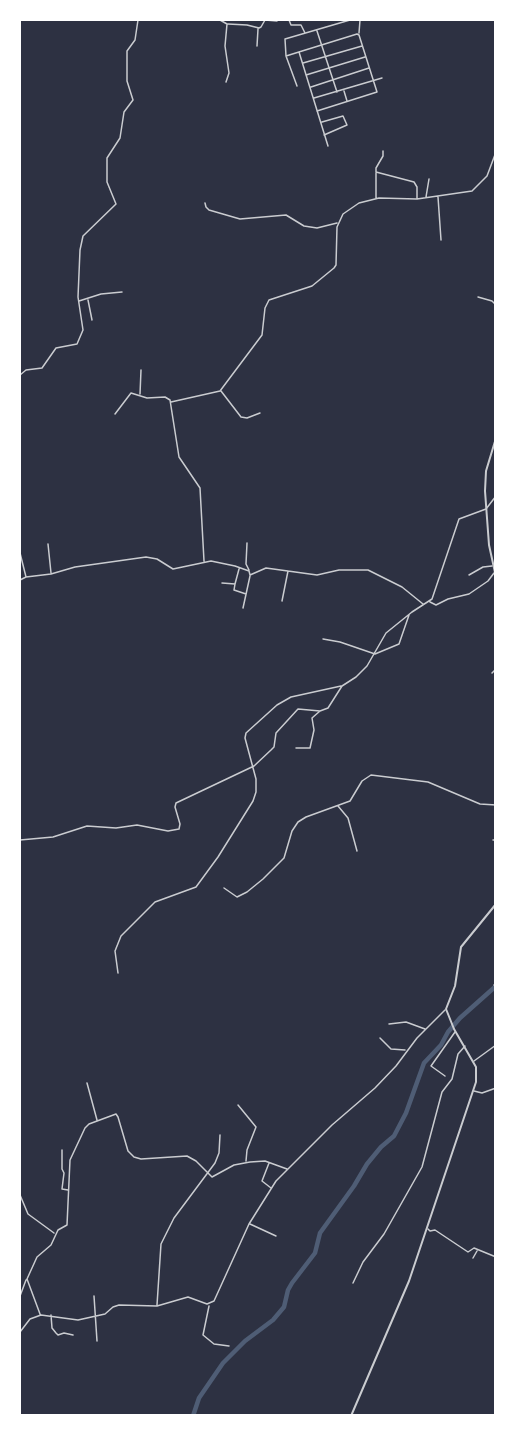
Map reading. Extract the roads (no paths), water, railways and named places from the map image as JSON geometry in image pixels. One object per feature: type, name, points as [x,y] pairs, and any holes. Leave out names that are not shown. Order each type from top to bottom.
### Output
[{"type":"street","points":[[20,375],[26,370],[42,368],[56,348],[78,343],[83,327],[78,302],[79,258],[83,236],[117,204],[106,182],[107,158],[120,138],[124,112],[133,100],[127,81],[127,51],[135,40],[138,20]]},
{"type":"street","points":[[220,20],[234,26],[247,25],[258,28]]},
{"type":"street","points":[[257,46],[258,28],[265,20],[277,21]]},
{"type":"street","points":[[289,20],[291,25],[301,25],[305,33]]},
{"type":"street","points":[[297,86],[286,56],[285,39],[350,20]]},
{"type":"street","points":[[317,111],[376,93],[358,34],[360,20]]},
{"type":"street","points":[[226,82],[229,73],[225,46],[227,24]]},
{"type":"street","points":[[316,30],[337,92]]},
{"type":"street","points":[[286,56],[358,34]]},
{"type":"street","points":[[303,63],[362,45]]},
{"type":"street","points":[[299,51],[328,146]]},
{"type":"street","points":[[306,75],[366,57]]},
{"type":"street","points":[[310,87],[369,68]]},
{"type":"street","points":[[313,99],[382,78]]},
{"type":"street","points":[[343,90],[347,102]]},
{"type":"street","points":[[321,123],[343,116],[346,125],[324,135]]},
{"type":"street","points":[[376,199],[376,168],[383,156],[383,151]]},
{"type":"street","points":[[171,402],[220,391],[260,337],[265,308],[269,300],[312,286],[335,267],[338,223],[343,214],[353,207],[376,199],[417,199],[472,191],[487,176],[495,152]]},
{"type":"street","points":[[491,168],[495,171]]},
{"type":"street","points":[[376,172],[414,182],[417,187],[417,199]]},
{"type":"street","points":[[426,198],[429,179]]},
{"type":"street","points":[[438,196],[441,240]]},
{"type":"street","points":[[205,203],[207,209],[240,219],[286,215],[304,226],[316,228],[338,223]]},
{"type":"street","points":[[78,302],[101,294],[123,292]]},
{"type":"street","points":[[478,297],[490,300],[495,305]]},
{"type":"street","points":[[88,299],[92,320]]},
{"type":"street","points":[[140,395],[141,370]]},
{"type":"street","points":[[220,391],[241,417],[247,418],[260,413]]},
{"type":"street","points":[[115,414],[129,394],[135,393],[150,399],[165,397],[171,402],[179,457],[200,488],[204,562]]},
{"type":"street","points":[[429,602],[436,605],[448,599],[469,594],[495,576],[486,507],[486,471],[495,438]]},
{"type":"street","points":[[118,973],[115,951],[121,936],[155,902],[196,887],[219,857],[255,797],[253,767],[245,738],[246,732],[277,705],[291,697],[342,686],[356,677],[375,654],[386,633],[434,597],[459,519],[486,507],[495,496]]},
{"type":"street","points":[[243,608],[250,575],[246,564],[247,543]]},
{"type":"street","points":[[48,544],[51,574]]},
{"type":"street","points":[[20,553],[26,577]]},
{"type":"street","points":[[20,580],[75,567],[146,557],[157,559],[173,569],[211,561],[249,571]]},
{"type":"street","points":[[469,575],[483,567],[493,566]]},
{"type":"street","points":[[239,568],[234,590],[247,594]]},
{"type":"street","points":[[250,575],[266,568],[317,575],[339,570],[368,570],[402,586],[423,604]]},
{"type":"street","points":[[282,601],[288,571]]},
{"type":"street","points":[[222,582],[235,584]]},
{"type":"street","points":[[323,639],[340,642],[375,654],[399,644],[409,614]]},
{"type":"street","points":[[492,673],[495,669]]},
{"type":"street","points":[[296,748],[310,748],[314,730],[312,718],[332,704],[342,686]]},
{"type":"street","points":[[20,840],[53,837],[87,826],[116,828],[133,825],[154,830],[177,830],[180,824],[176,803],[253,767],[274,747],[276,733],[298,709],[320,711]]},
{"type":"street","points":[[224,888],[237,897],[246,892],[284,858],[292,831],[298,822],[352,800],[366,777],[374,774],[428,782],[480,804],[495,805]]},
{"type":"street","points":[[338,806],[348,817],[357,851]]},
{"type":"street","points":[[229,1346],[214,1344],[203,1335],[210,1304],[216,1299],[249,1224],[272,1188],[288,1169],[332,1125],[375,1088],[396,1066],[406,1050],[446,1009],[455,986],[461,947],[495,904]]},
{"type":"street","points":[[351,1416],[400,1303],[428,1228],[473,1091],[477,1071],[446,1009]]},
{"type":"street","points":[[389,1024],[406,1022],[426,1029]]},
{"type":"street","points":[[445,1076],[431,1066],[455,1030]]},
{"type":"street","points":[[380,1038],[391,1049],[406,1050]]},
{"type":"street","points":[[473,1062],[495,1045]]},
{"type":"street","points":[[353,1283],[363,1262],[384,1234],[422,1167],[442,1092],[452,1079],[458,1053],[465,1046]]},
{"type":"street","points":[[87,1083],[97,1120]]},
{"type":"street","points":[[473,1091],[482,1093],[495,1088]]},
{"type":"street","points":[[238,1105],[256,1127],[247,1150],[246,1162]]},
{"type":"street","points":[[20,1296],[33,1262],[51,1245],[58,1230],[67,1225],[71,1156],[85,1128],[97,1120],[110,1115],[117,1116],[128,1151],[134,1157],[141,1159],[187,1156],[196,1161],[209,1176],[246,1162],[269,1162],[288,1169]]},
{"type":"street","points":[[157,1306],[160,1244],[174,1218],[219,1153],[220,1135]]},
{"type":"street","points":[[62,1150],[64,1173],[62,1189],[70,1190]]},
{"type":"street","points":[[269,1162],[262,1181],[272,1188]]},
{"type":"street","points":[[20,1195],[28,1214],[55,1234]]},
{"type":"street","points":[[249,1224],[276,1236]]},
{"type":"street","points":[[428,1228],[430,1231],[435,1230],[468,1252],[473,1248],[495,1257]]},
{"type":"street","points":[[473,1258],[478,1250]]},
{"type":"street","points":[[27,1279],[41,1315]]},
{"type":"street","points":[[94,1296],[98,1341]]},
{"type":"street","points":[[20,1332],[30,1319],[41,1315],[78,1320],[105,1314],[116,1306],[157,1306],[188,1297],[210,1304]]},
{"type":"street","points":[[51,1315],[52,1328],[58,1335],[64,1333],[73,1335]]},
{"type":"waterway","points":[[193,1416],[199,1398],[223,1363],[245,1341],[273,1320],[284,1307],[292,1283],[315,1253],[320,1233],[367,1164],[394,1136],[406,1113],[424,1063],[441,1045],[460,1018],[496,986]]}]
